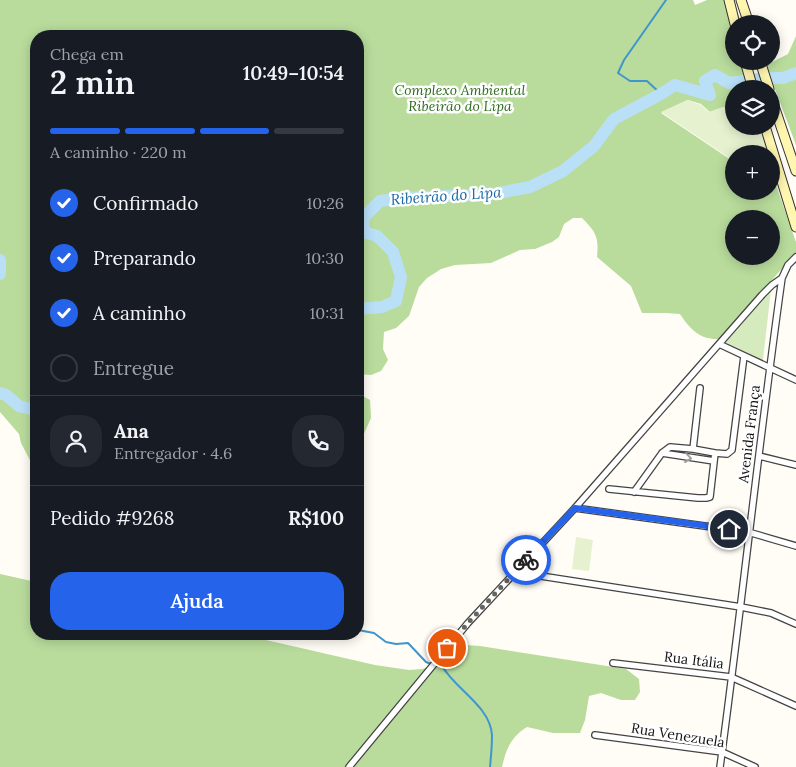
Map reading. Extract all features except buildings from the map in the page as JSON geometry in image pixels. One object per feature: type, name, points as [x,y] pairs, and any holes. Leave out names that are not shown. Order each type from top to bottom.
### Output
[{"type":"main road","points":[[729,0],[733,15]]},
{"type":"main road","points":[[741,0],[745,15]]},
{"type":"main road","points":[[780,123],[796,168]]},
{"type":"main road","points":[[768,135],[796,227]]},
{"type":"street","name":"Avenida França","points":[[720,767],[741,607],[748,532],[760,456],[769,368],[782,278],[788,265],[796,257]]},
{"type":"street","points":[[349,767],[468,623],[575,508],[772,285],[782,278]]},
{"type":"street","points":[[719,344],[796,380]]},
{"type":"street","points":[[634,492],[662,453],[670,448],[727,454],[732,450],[744,356]]},
{"type":"street","points":[[693,449],[700,388]]},
{"type":"street","points":[[662,453],[714,461]]},
{"type":"street","points":[[610,489],[710,497],[715,453]]},
{"type":"street","points":[[760,456],[796,464]]},
{"type":"street","points":[[575,508],[748,532],[796,546]]},
{"type":"street","points":[[515,572],[741,607],[771,613],[796,624]]},
{"type":"street","name":"Rua Itália","points":[[613,663],[731,677],[796,706]]},
{"type":"street","name":"Rua Venezuela","points":[[595,735],[722,752],[755,767]]},
{"type":"green space","name":"Complexo Ambiental Ribeirão do Lipa","points":[[0,0],[693,0],[695,5],[707,0],[725,0],[729,15],[725,15],[725,70],[744,70],[747,80],[725,80],[725,107],[710,112],[701,104],[688,100],[661,113],[725,156],[725,200],[780,200],[780,196],[796,242],[796,253],[719,339],[706,338],[696,332],[680,314],[642,313],[631,286],[597,257],[596,235],[591,227],[582,218],[573,218],[564,224],[559,237],[535,249],[520,250],[491,263],[455,265],[441,269],[427,278],[419,287],[409,316],[396,328],[384,332],[383,349],[388,360],[381,371],[371,375],[364,374],[364,30],[30,30],[30,460],[21,443],[19,434],[0,412]]},
{"type":"green space","points":[[796,36],[796,145],[780,102],[780,80],[772,80],[768,70],[780,70],[780,58],[788,54]]},
{"type":"green space","points":[[687,100],[701,105],[709,112],[725,107],[725,135],[763,135],[765,145],[725,145],[725,155],[661,112]]},
{"type":"green space","points":[[771,289],[763,360],[759,361],[727,346],[725,343],[726,339]]},
{"type":"green space","points":[[364,397],[370,400],[371,418],[364,434]]},
{"type":"green space","points":[[576,537],[593,540],[589,571],[572,569]]},
{"type":"green space","points":[[0,574],[30,581],[30,640],[266,640],[375,665],[409,670],[422,669],[434,665],[450,644],[480,646],[626,669],[639,679],[640,692],[635,700],[621,700],[601,693],[589,696],[585,720],[580,733],[553,733],[527,727],[510,744],[502,767],[0,767]]},
{"type":"waterway","points":[[661,94],[647,81],[630,81],[618,73],[624,60],[666,0]]},
{"type":"waterway","name":"Ribeirão do Lipa","points":[[364,217],[380,201],[404,198],[493,194],[530,187],[563,171],[594,146],[614,119],[675,85],[710,95],[705,81],[715,75],[729,83],[783,78],[796,73]]},
{"type":"waterway","name":"Ribeirão do Lipa","points":[[364,232],[377,236],[393,252],[401,277],[396,301],[382,307],[364,308]]},
{"type":"waterway","name":"Ribeirão do Lipa","points":[[0,260],[0,274]]},
{"type":"waterway","name":"Ribeirão do Lipa","points":[[0,393],[6,395],[19,406],[30,409]]},
{"type":"waterway","points":[[364,631],[374,633],[386,642],[396,644],[408,643],[426,662],[431,664]]},
{"type":"waterway","points":[[435,665],[442,666],[485,715],[492,735],[490,767]]},
{"type":"way so far","points":[[447,648],[526,560]]},
{"type":"route","points":[[526,560],[575,508],[729,529]]}]
